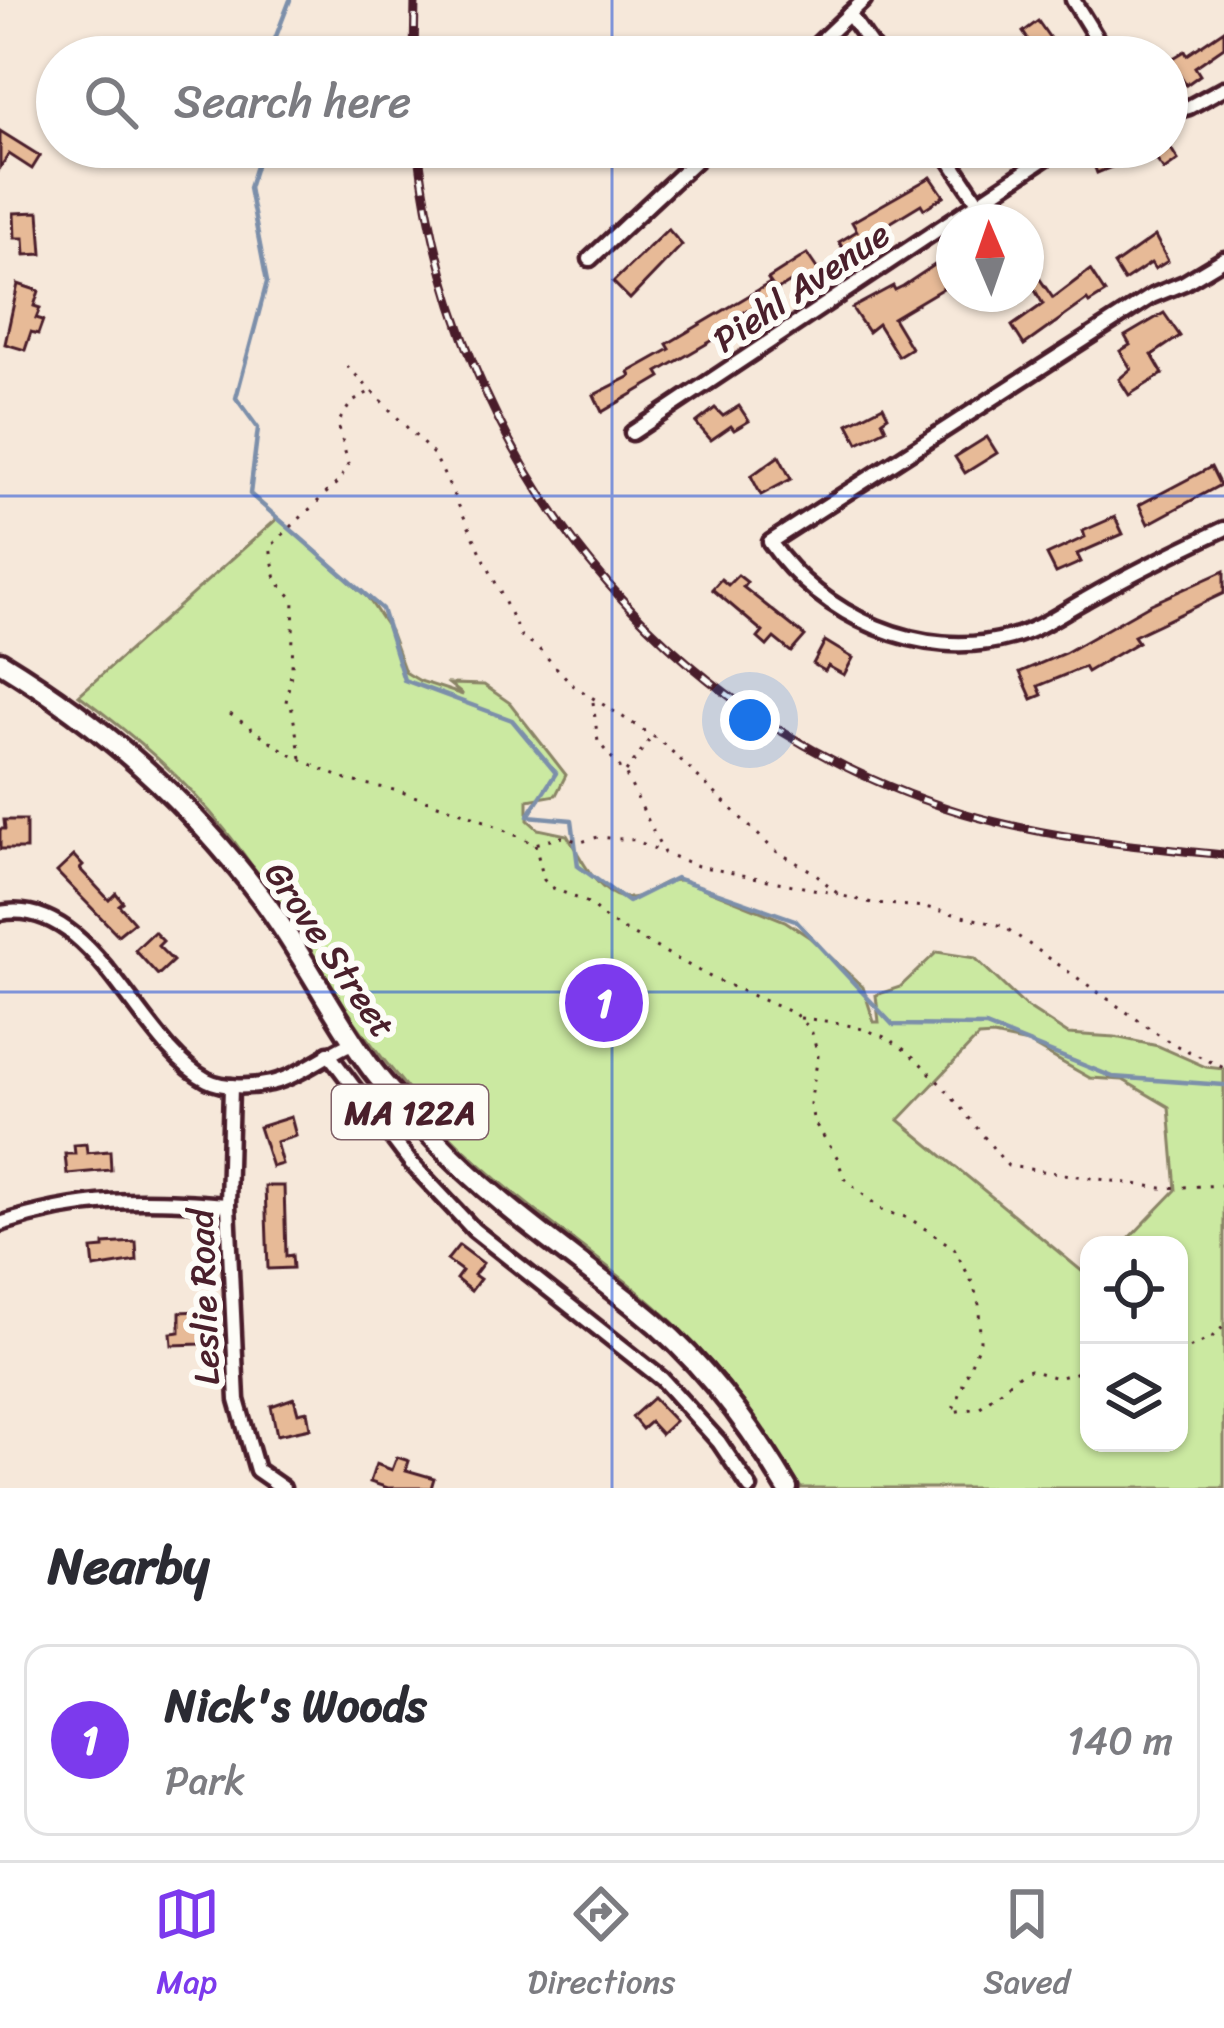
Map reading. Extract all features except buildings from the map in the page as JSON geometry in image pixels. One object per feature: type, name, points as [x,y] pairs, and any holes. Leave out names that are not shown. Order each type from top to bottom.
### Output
[{"type":"main road","name":"Grove Street","points":[[0,662],[68,704],[155,775],[242,873],[392,1093],[461,1165],[549,1241],[639,1309],[693,1362],[737,1412],[788,1488]]},
{"type":"street","points":[[826,36],[864,0]]},
{"type":"street","points":[[1073,0],[1095,36]]},
{"type":"street","points":[[849,14],[864,36]]},
{"type":"street","points":[[1188,108],[1224,88]]},
{"type":"street","points":[[590,259],[688,168]]},
{"type":"street","points":[[955,168],[978,202]]},
{"type":"street","name":"Piehl Avenue","points":[[632,433],[1030,168]]},
{"type":"street","points":[[1224,259],[1184,284],[1153,296],[770,542],[806,587],[848,614],[919,639],[960,644],[1025,632],[1224,529]]},
{"type":"street","points":[[0,913],[24,911],[58,923],[83,944],[186,1063],[208,1080],[231,1086],[271,1083],[354,1042]]},
{"type":"street","points":[[328,1053],[411,1163],[474,1230],[662,1379],[719,1442],[750,1488]]},
{"type":"street","name":"Leslie Road","points":[[231,1086],[228,1205],[242,1426],[257,1470],[283,1488]]},
{"type":"street","points":[[0,1224],[98,1200],[142,1198],[228,1205]]},
{"type":"path","points":[[347,367],[435,456],[521,636],[574,686],[653,735],[774,850],[815,873],[839,895]]},
{"type":"path","points":[[300,760],[302,747],[291,705],[286,702],[294,599],[276,580],[270,547],[340,479],[348,464],[338,423],[351,403],[370,392]]},
{"type":"path","points":[[593,700],[598,742],[626,773],[664,853]]},
{"type":"path","points":[[230,714],[300,760],[346,780],[399,791],[476,817],[535,844],[562,837],[581,842],[598,837],[635,840],[698,866],[872,903],[926,907],[1003,926],[1171,1042],[1224,1068]]},
{"type":"path","points":[[626,773],[653,735]]},
{"type":"path","points":[[535,844],[544,880],[553,888],[811,1028],[818,1056],[810,1104],[814,1122],[837,1157],[844,1178],[883,1211],[909,1218],[954,1248],[973,1284],[980,1341],[952,1412],[979,1408],[1022,1372],[1057,1378],[1080,1372]]},
{"type":"path","points":[[799,1018],[840,1022],[885,1037],[912,1055],[1008,1166],[1162,1188],[1224,1185]]},
{"type":"path","points":[[1188,1349],[1224,1326]]},
{"type":"green space","points":[[278,518],[368,598],[390,631],[405,672],[463,695],[449,684],[484,685],[510,703],[566,775],[556,795],[528,800],[528,820],[538,829],[567,835],[588,871],[608,891],[632,898],[683,880],[785,921],[863,987],[874,1022],[879,1022],[876,995],[900,987],[937,952],[975,958],[1025,1006],[1068,1034],[1158,1046],[1206,1067],[1224,1069],[1224,1488],[801,1488],[745,1405],[680,1329],[491,1174],[432,1117],[351,1016],[252,866],[209,811],[79,695]]},
{"type":"waterway","points":[[276,36],[290,0]]},
{"type":"waterway","points":[[255,168],[249,188],[267,282],[236,398],[258,428],[250,494],[382,609],[404,680],[512,720],[556,773],[528,816],[572,820],[578,866],[628,902],[676,878],[795,920],[893,1025],[986,1026],[1113,1077],[1224,1085]]},
{"type":"railway","points":[[414,36],[415,0]]},
{"type":"railway","points":[[422,168],[439,261],[476,369],[526,470],[590,562],[666,644],[755,714],[854,771],[963,813],[1060,835],[1224,855]]},
{"type":"place","name":"Nick's Woods","points":[[604,1003]]}]
